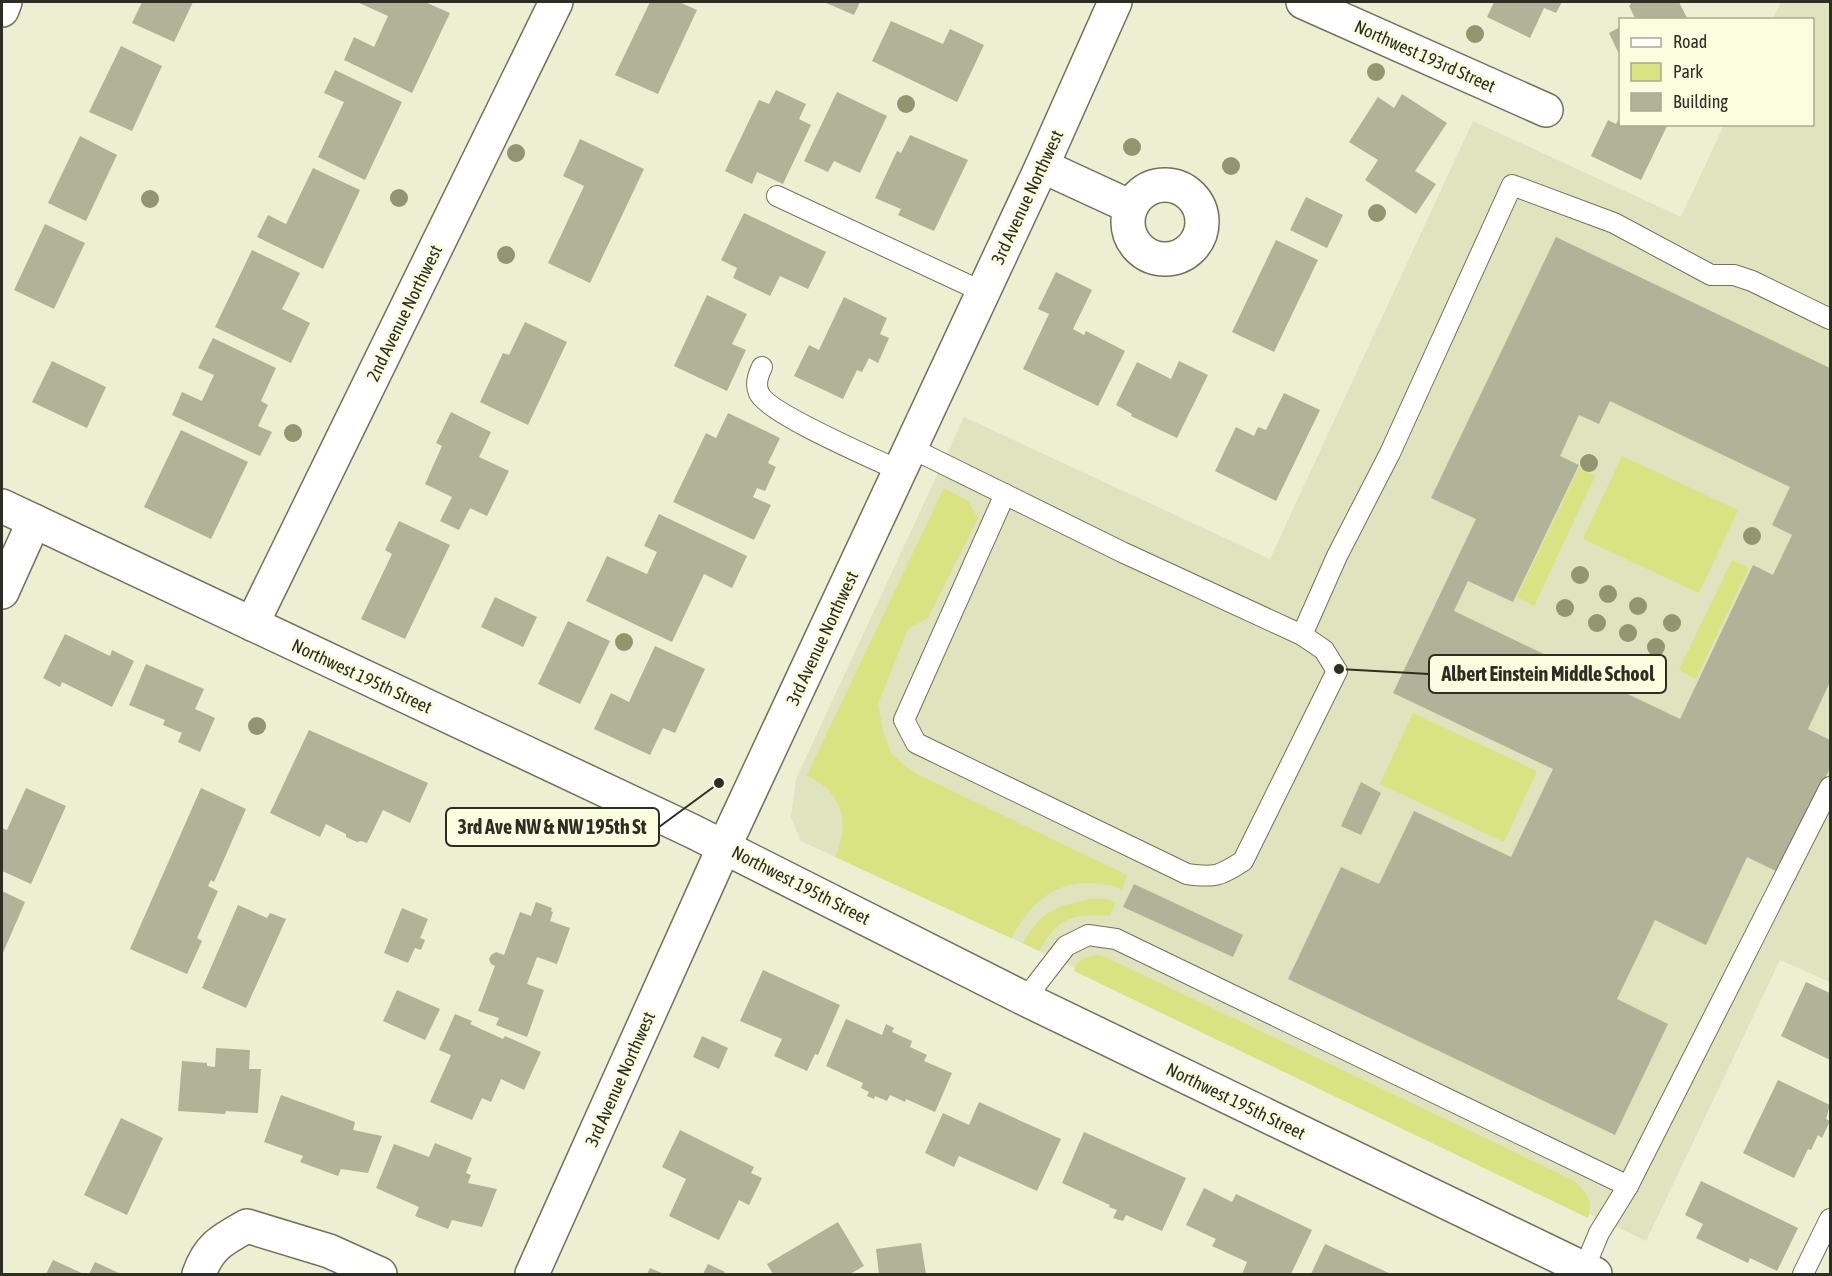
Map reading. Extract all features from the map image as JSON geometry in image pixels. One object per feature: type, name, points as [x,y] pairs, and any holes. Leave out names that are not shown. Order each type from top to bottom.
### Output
[{"type":"street","points":[[2,10],[5,2]]},
{"type":"street","name":"2nd Avenue Northwest","points":[[252,624],[556,2]]},
{"type":"street","name":"3rd Avenue Northwest","points":[[532,1275],[724,847],[1042,166],[1114,2]]},
{"type":"street","name":"Northwest 193rd Street","points":[[1303,2],[1546,110]]},
{"type":"street","points":[[1042,166],[1131,207]]},
{"type":"street","name":"Northwest 195th Street","points":[[2,506],[724,847],[1025,999],[1590,1272]]},
{"type":"street","points":[[2,592],[34,521]]},
{"type":"street","points":[[199,1275],[203,1263],[220,1240],[247,1226],[329,1251],[380,1275]]},
{"type":"lane","points":[[1302,635],[1337,556],[1390,453],[1512,185],[1614,223],[1711,275],[1734,275],[1752,281],[1830,319]]},
{"type":"lane","points":[[777,195],[983,292]]},
{"type":"lane","points":[[762,367],[757,376],[759,394],[774,409],[800,424],[1005,494],[1122,552],[1302,635],[1324,650],[1337,671],[1243,861],[1223,874],[1208,877],[1187,874],[916,743],[904,720],[1005,494]]},
{"type":"lane","points":[[1590,1272],[1599,1233],[1628,1186],[1830,788]]},
{"type":"lane","points":[[1025,999],[1066,946],[1088,935],[1116,939],[1628,1186]]},
{"type":"lane","points":[[1803,1275],[1830,1219]]},
{"type":"shaded area","points":[[1781,2],[1830,2],[1830,982],[1780,960],[1646,1241],[1039,951],[801,841],[791,817],[796,779],[964,417],[1270,559],[1473,121],[1681,217],[1724,126],[1814,126],[1814,18],[1773,18]]},
{"type":"green space","points":[[1622,456],[1738,510],[1699,593],[1583,539]]},
{"type":"green space","points":[[1579,468],[1595,476],[1534,606],[1517,597]]},
{"type":"green space","points":[[944,488],[968,501],[978,518],[928,618],[908,629],[878,704],[883,731],[891,753],[919,775],[1127,875],[1122,890],[1108,885],[1084,883],[1058,889],[1036,904],[1011,938],[835,857],[842,831],[840,809],[828,790],[807,775]]},
{"type":"green space","points":[[1732,560],[1749,568],[1696,679],[1679,670]]},
{"type":"green space","points":[[1413,713],[1537,771],[1504,842],[1380,784]]},
{"type":"green space","points":[[1091,899],[1116,902],[1110,916],[1086,916],[1068,920],[1053,930],[1039,951],[1023,943],[1043,917],[1068,904]]},
{"type":"green space","points":[[1095,955],[1103,956],[1573,1180],[1588,1196],[1590,1212],[1588,1218],[1074,971],[1082,960]]},
{"type":"building","points":[[142,2],[193,2],[174,42],[132,23]]},
{"type":"building","points":[[357,2],[425,2],[450,13],[412,93],[344,60],[354,37],[374,47],[388,16]]},
{"type":"building","points":[[650,2],[679,2],[697,10],[658,94],[615,75]]},
{"type":"building","points":[[824,2],[860,2],[854,15]]},
{"type":"building","points":[[1494,2],[1562,2],[1556,13],[1544,8],[1530,38],[1487,17]]},
{"type":"building","points":[[1630,2],[1679,2],[1687,18],[1635,18],[1629,6]]},
{"type":"building","points":[[891,21],[943,44],[950,29],[984,45],[957,102],[872,61]]},
{"type":"building","points":[[1619,28],[1619,54],[1609,33]]},
{"type":"building","points":[[121,46],[162,66],[132,131],[89,112]]},
{"type":"building","points":[[335,70],[402,102],[365,180],[318,157],[344,102],[324,93]]},
{"type":"building","points":[[776,90],[806,104],[799,119],[811,125],[783,184],[757,172],[752,184],[725,171],[759,100],[769,104]]},
{"type":"building","points":[[837,92],[887,116],[860,173],[834,161],[828,172],[804,161]]},
{"type":"building","points":[[1402,94],[1447,123],[1415,171],[1436,184],[1416,214],[1365,180],[1378,160],[1349,142],[1378,97],[1394,108]]},
{"type":"building","points":[[1619,118],[1619,126],[1667,126],[1641,180],[1591,156],[1608,120],[1616,124]]},
{"type":"building","points":[[910,135],[968,160],[934,231],[898,215],[901,209],[875,198],[897,151],[901,153]]},
{"type":"building","points":[[80,136],[117,155],[86,221],[48,203]]},
{"type":"building","points":[[580,139],[644,169],[590,283],[548,263],[584,186],[563,176]]},
{"type":"building","points":[[313,168],[360,190],[323,269],[257,237],[268,215],[286,224]]},
{"type":"building","points":[[1306,197],[1343,215],[1327,248],[1290,230]]},
{"type":"building","points":[[744,213],[826,252],[808,289],[780,276],[770,296],[733,278],[737,268],[721,260]]},
{"type":"building","points":[[45,224],[85,243],[54,309],[14,290]]},
{"type":"building","points":[[1556,237],[1830,368],[1830,682],[1808,729],[1830,740],[1830,768],[1780,873],[1747,857],[1706,945],[1655,920],[1617,999],[1668,1024],[1615,1135],[1288,979],[1341,867],[1379,884],[1414,811],[1511,857],[1553,769],[1393,693],[1476,519],[1431,498]],"holes":[[[1610,401],[1790,487],[1772,525],[1792,535],[1773,575],[1753,565],[1680,719],[1454,611],[1468,581],[1513,602],[1579,465],[1560,456],[1579,415],[1599,424]]]},
{"type":"building","points":[[1276,240],[1318,260],[1274,352],[1232,332]]},
{"type":"building","points":[[252,250],[300,273],[282,309],[310,323],[291,363],[215,327]]},
{"type":"building","points":[[1056,272],[1092,290],[1073,329],[1084,335],[1086,331],[1125,351],[1098,406],[1023,369],[1049,314],[1038,309]]},
{"type":"building","points":[[707,295],[747,314],[732,344],[746,350],[727,391],[674,366]]},
{"type":"building","points":[[844,297],[887,318],[880,334],[889,338],[878,363],[869,358],[862,372],[857,370],[843,399],[794,376],[809,345],[819,350]]},
{"type":"building","points":[[525,322],[567,342],[528,425],[480,402],[503,353],[509,355]]},
{"type":"building","points":[[213,338],[276,368],[261,401],[268,405],[258,426],[272,432],[260,456],[172,415],[182,392],[202,401],[214,375],[198,368]]},
{"type":"building","points":[[52,361],[106,387],[87,428],[32,402]]},
{"type":"building","points":[[1179,361],[1208,375],[1177,438],[1131,416],[1132,414],[1116,405],[1137,362],[1171,379]]},
{"type":"building","points":[[1284,393],[1320,410],[1276,501],[1215,471],[1236,427],[1254,436],[1258,427],[1266,430]]},
{"type":"building","points":[[451,412],[491,432],[479,457],[509,471],[487,516],[470,508],[459,530],[440,521],[452,497],[425,484],[442,446],[436,443]]},
{"type":"building","points":[[728,413],[780,438],[768,463],[776,467],[765,491],[757,488],[753,497],[771,505],[754,540],[673,502],[706,433],[716,438]]},
{"type":"building","points":[[181,430],[248,462],[211,539],[144,507]]},
{"type":"building","points":[[659,514],[747,556],[732,588],[704,574],[672,642],[586,601],[607,556],[647,574],[657,552],[644,546]]},
{"type":"building","points":[[399,521],[450,545],[405,639],[361,619],[392,554],[385,550]]},
{"type":"building","points":[[495,597],[537,617],[523,647],[481,627]]},
{"type":"building","points":[[568,621],[610,641],[580,704],[538,684]]},
{"type":"building","points":[[65,634],[110,656],[112,650],[134,661],[112,707],[62,682],[60,687],[43,678]]},
{"type":"building","points":[[655,646],[705,669],[675,733],[663,728],[650,755],[594,729],[611,693],[629,702]]},
{"type":"building","points":[[146,664],[204,689],[195,709],[215,718],[200,752],[178,742],[182,733],[163,725],[165,720],[129,705]]},
{"type":"building","points":[[309,730],[428,783],[410,823],[383,810],[367,843],[346,837],[346,834],[326,824],[320,837],[270,813]]},
{"type":"building","points":[[1361,782],[1381,793],[1361,835],[1341,826]]},
{"type":"building","points":[[26,788],[66,806],[31,884],[2,871],[2,828],[7,830]]},
{"type":"building","points":[[201,788],[246,809],[214,882],[211,880],[208,886],[218,891],[197,938],[202,941],[187,974],[130,949]]},
{"type":"building","points":[[1134,884],[1243,935],[1233,957],[1123,907]]},
{"type":"building","points":[[2,891],[25,902],[2,955]]},
{"type":"building","points":[[536,902],[552,908],[550,921],[570,928],[557,964],[537,957],[527,984],[544,990],[527,1037],[496,1025],[499,1018],[478,1011],[495,966],[489,959],[491,955],[496,952],[504,955],[520,912],[531,916]]},
{"type":"building","points":[[238,905],[267,918],[270,913],[286,919],[246,1008],[202,988]]},
{"type":"building","points":[[402,908],[428,919],[420,938],[425,940],[421,950],[415,948],[408,963],[384,953]]},
{"type":"building","points":[[763,970],[840,1005],[818,1055],[815,1054],[807,1071],[774,1056],[782,1039],[740,1021]]},
{"type":"building","points":[[1806,982],[1830,993],[1830,1060],[1781,1036]]},
{"type":"building","points":[[397,990],[440,1009],[425,1040],[383,1021]]},
{"type":"building","points":[[455,1014],[472,1021],[470,1024],[503,1039],[505,1036],[541,1052],[524,1090],[501,1079],[491,1102],[482,1098],[472,1120],[430,1102],[451,1055],[439,1050]]},
{"type":"building","points":[[846,1019],[882,1035],[886,1024],[894,1028],[892,1032],[912,1041],[910,1047],[927,1055],[924,1061],[952,1073],[935,1112],[906,1099],[905,1102],[890,1095],[887,1101],[875,1096],[874,1099],[867,1096],[869,1092],[861,1088],[863,1083],[826,1066]]},
{"type":"building","points":[[702,1036],[728,1048],[719,1069],[693,1057]]},
{"type":"building","points":[[216,1048],[250,1050],[249,1069],[261,1069],[258,1113],[226,1111],[225,1114],[178,1111],[182,1061],[207,1063],[207,1066],[215,1067]]},
{"type":"building","points":[[1778,1080],[1830,1105],[1826,1119],[1830,1121],[1822,1138],[1818,1135],[1811,1150],[1808,1149],[1794,1178],[1743,1153]]},
{"type":"building","points":[[281,1095],[355,1122],[353,1130],[382,1136],[368,1173],[341,1169],[338,1176],[300,1162],[303,1156],[264,1142]]},
{"type":"building","points":[[979,1102],[1061,1139],[1037,1191],[959,1156],[954,1167],[925,1153],[943,1113],[969,1125]]},
{"type":"building","points":[[121,1118],[163,1138],[127,1215],[84,1195]]},
{"type":"building","points":[[680,1130],[754,1167],[751,1173],[762,1178],[749,1205],[739,1200],[719,1240],[669,1216],[686,1179],[662,1167]]},
{"type":"building","points":[[1084,1132],[1186,1178],[1162,1231],[1126,1215],[1123,1221],[1113,1218],[1117,1210],[1109,1207],[1110,1205],[1062,1183]]},
{"type":"building","points":[[435,1143],[472,1158],[466,1173],[471,1175],[468,1183],[497,1189],[482,1227],[452,1220],[448,1229],[415,1216],[419,1207],[376,1188],[394,1144],[429,1157]]},
{"type":"building","points":[[1701,1181],[1798,1228],[1777,1271],[1750,1258],[1748,1263],[1696,1238],[1703,1224],[1685,1215]]},
{"type":"building","points":[[1204,1188],[1232,1202],[1236,1194],[1312,1230],[1291,1274],[1242,1274],[1247,1262],[1212,1246],[1216,1239],[1186,1225]]},
{"type":"building","points":[[838,1222],[864,1266],[850,1274],[773,1274],[767,1264]]},
{"type":"building","points":[[921,1243],[926,1274],[879,1274],[876,1249]]},
{"type":"building","points":[[1325,1244],[1391,1274],[1311,1274]]},
{"type":"building","points":[[53,1260],[84,1274],[46,1274]]},
{"type":"building","points":[[95,1262],[121,1274],[89,1274]]},
{"type":"building","points":[[708,1264],[725,1272],[723,1274],[703,1274]]},
{"type":"building","points":[[650,1268],[664,1274],[647,1274]]},
{"type":"place","name":"Albert Einstein Middle School","points":[[1339,669]]},
{"type":"place","name":"3rd Ave NW & NW 195th St","points":[[719,783]]}]
